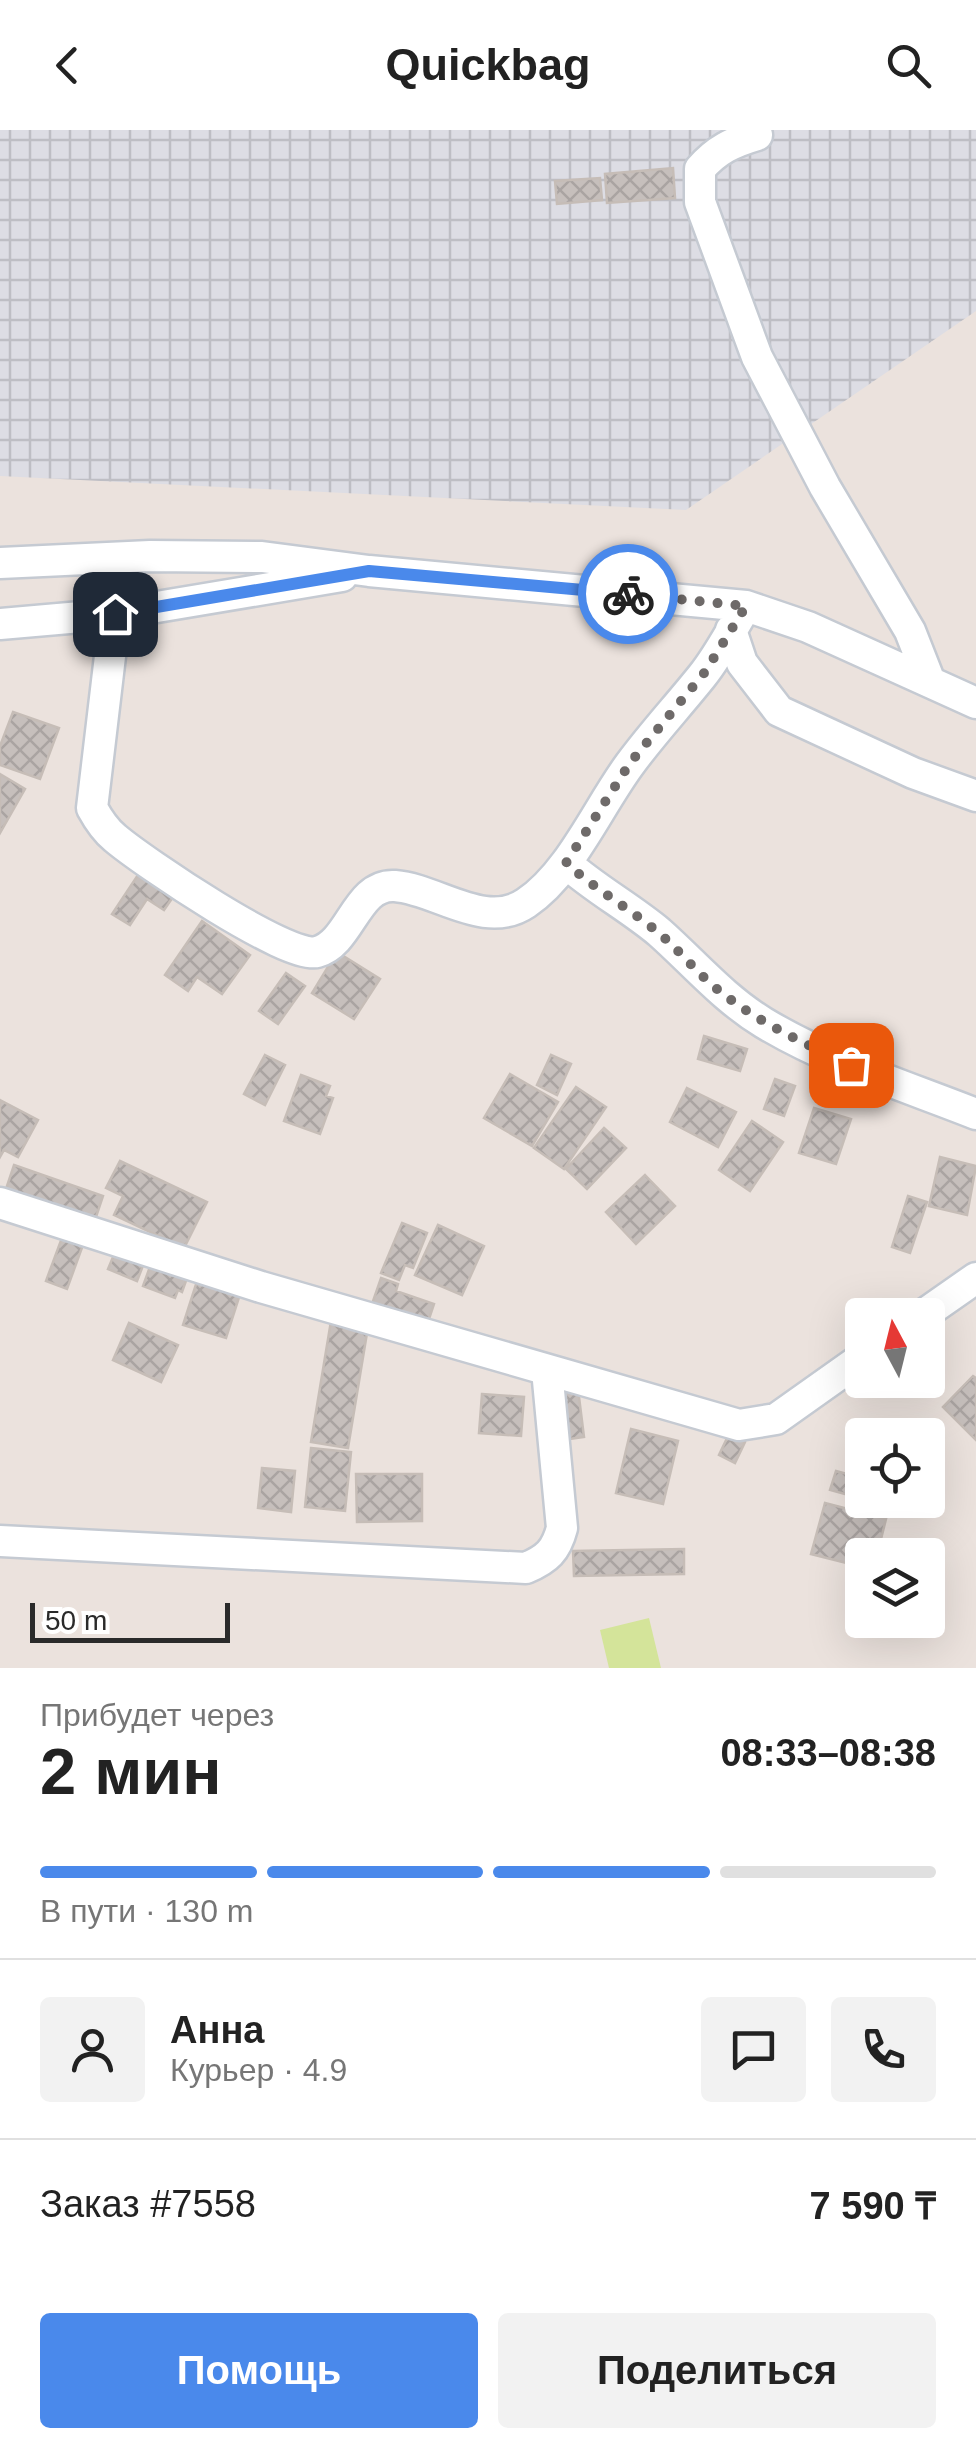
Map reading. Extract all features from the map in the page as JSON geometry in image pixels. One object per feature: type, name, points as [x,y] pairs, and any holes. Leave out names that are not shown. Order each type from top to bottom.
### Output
[{"type":"street","points":[[757,135],[732,142],[711,156],[700,169],[700,202],[757,358],[825,486],[910,631],[930,682]]},
{"type":"street","points":[[0,563],[150,556],[262,557],[808,626],[976,703]]},
{"type":"street","points":[[0,624],[115,614],[369,571]]},
{"type":"street","points":[[115,614],[92,808],[112,836],[171,880],[271,938],[303,952],[317,952],[330,945],[370,895],[387,886],[410,888],[478,911],[518,908],[530,900],[566,863],[630,763],[705,672],[739,618]]},
{"type":"street","points":[[739,618],[742,663],[779,711],[897,766],[976,796]]},
{"type":"street","points":[[566,863],[658,932],[717,990],[767,1025],[851,1065],[976,1114]]},
{"type":"street","points":[[0,1203],[261,1287],[739,1426],[776,1419],[845,1370]]},
{"type":"street","points":[[945,1300],[976,1278]]},
{"type":"street","points":[[0,1541],[526,1568],[551,1554],[562,1528],[547,1370]]},
{"type":"shaded area","points":[[0,130],[976,130],[976,311],[686,510],[0,476]]},
{"type":"green space","points":[[649,1618],[661,1668],[609,1668],[600,1630]]},
{"type":"building","points":[[673,168],[675,198],[607,203],[605,174]]},
{"type":"building","points":[[600,178],[602,200],[557,204],[555,181]]},
{"type":"building","points":[[13,712],[59,728],[40,779],[0,765],[0,746]]},
{"type":"building","points":[[0,774],[25,789],[0,833]]},
{"type":"building","points":[[140,872],[175,894],[164,910],[147,899],[130,925],[112,914]]},
{"type":"building","points":[[202,921],[250,955],[222,994],[197,977],[188,991],[165,975]]},
{"type":"building","points":[[337,952],[380,979],[354,1019],[312,993]]},
{"type":"building","points":[[286,973],[305,986],[278,1024],[259,1011]]},
{"type":"building","points":[[704,1036],[747,1049],[740,1071],[698,1059]]},
{"type":"building","points":[[265,1055],[285,1065],[265,1105],[244,1094]]},
{"type":"building","points":[[551,1055],[571,1064],[557,1095],[537,1085]]},
{"type":"building","points":[[510,1074],[558,1102],[532,1146],[484,1118]]},
{"type":"building","points":[[301,1075],[330,1086],[326,1096],[333,1098],[320,1134],[284,1121]]},
{"type":"building","points":[[775,1079],[795,1086],[784,1116],[764,1109]]},
{"type":"building","points":[[576,1087],[606,1107],[564,1169],[534,1148]]},
{"type":"building","points":[[687,1088],[736,1112],[718,1147],[670,1122]]},
{"type":"building","points":[[0,1100],[38,1120],[18,1157],[4,1150],[0,1157]]},
{"type":"building","points":[[814,1108],[851,1119],[836,1164],[799,1153]]},
{"type":"building","points":[[752,1121],[783,1142],[750,1191],[719,1170]]},
{"type":"building","points":[[604,1128],[626,1148],[587,1189],[566,1169]]},
{"type":"building","points":[[940,1157],[976,1166],[967,1215],[929,1206]]},
{"type":"building","points":[[120,1161],[207,1202],[184,1248],[114,1215],[123,1196],[106,1188]]},
{"type":"building","points":[[14,1165],[103,1196],[94,1223],[5,1192]]},
{"type":"building","points":[[645,1175],[675,1206],[636,1244],[606,1212]]},
{"type":"building","points":[[908,1196],[927,1202],[910,1253],[892,1247]]},
{"type":"building","points":[[402,1223],[427,1233],[413,1268],[405,1265],[399,1280],[381,1273]]},
{"type":"building","points":[[438,1225],[484,1246],[462,1295],[415,1275]]},
{"type":"building","points":[[63,1235],[84,1242],[67,1289],[46,1281]]},
{"type":"building","points":[[116,1250],[144,1263],[137,1281],[108,1269]]},
{"type":"building","points":[[151,1264],[187,1278],[182,1292],[178,1290],[175,1298],[143,1286]]},
{"type":"building","points":[[198,1278],[241,1291],[226,1338],[183,1325]]},
{"type":"building","points":[[381,1278],[398,1284],[396,1291],[434,1304],[427,1325],[371,1307]]},
{"type":"building","points":[[331,1321],[368,1327],[348,1448],[311,1442]]},
{"type":"building","points":[[129,1323],[178,1345],[161,1382],[113,1360]]},
{"type":"building","points":[[973,1376],[976,1378],[976,1440],[943,1407]]},
{"type":"building","points":[[578,1389],[584,1437],[569,1439],[564,1391]]},
{"type":"building","points":[[482,1394],[524,1397],[521,1436],[479,1433]]},
{"type":"building","points":[[631,1429],[678,1441],[663,1504],[616,1493]]},
{"type":"building","points":[[729,1434],[745,1442],[735,1463],[719,1455]]},
{"type":"building","points":[[311,1448],[351,1452],[345,1511],[305,1507]]},
{"type":"building","points":[[262,1468],[295,1471],[291,1512],[258,1508]]},
{"type":"building","points":[[836,1471],[845,1473],[845,1494],[830,1490]]},
{"type":"building","points":[[356,1474],[422,1474],[422,1521],[357,1522]]},
{"type":"building","points":[[825,1503],[845,1508],[845,1518],[886,1519],[881,1538],[845,1538],[845,1563],[811,1554]]},
{"type":"building","points":[[684,1549],[684,1574],[574,1576],[573,1551]]},
{"type":"way so far","points":[[628,594],[746,606],[705,672],[630,763],[566,863],[658,932],[742,1009],[851,1065]]},
{"type":"route","points":[[115,614],[369,571],[628,594]]}]
